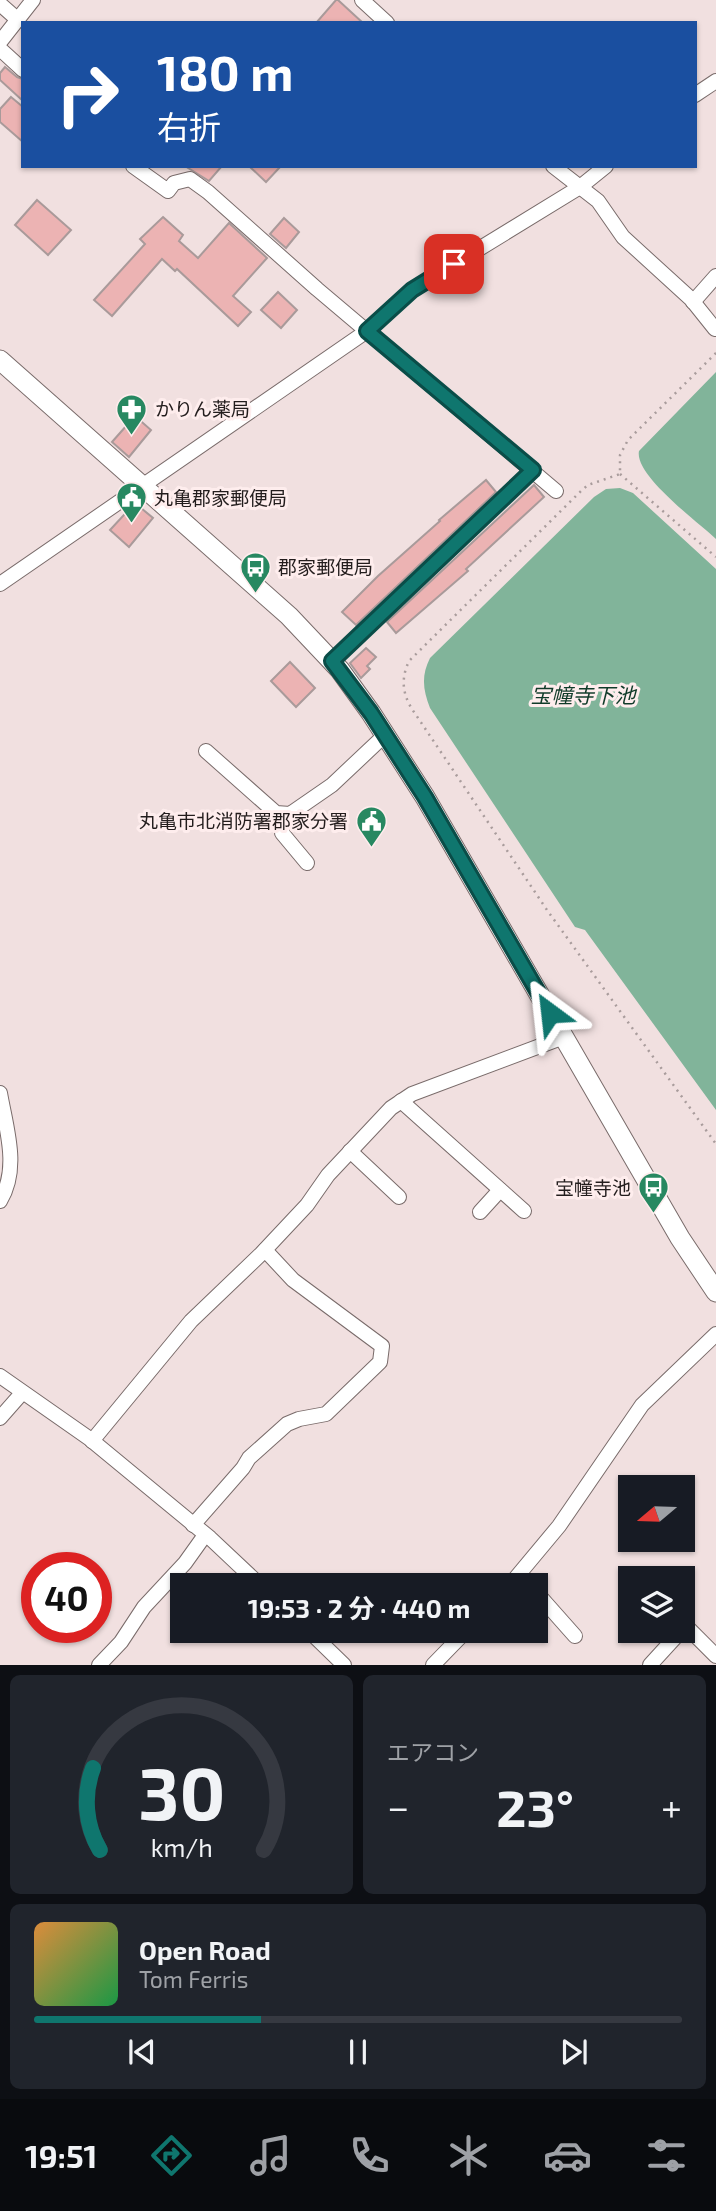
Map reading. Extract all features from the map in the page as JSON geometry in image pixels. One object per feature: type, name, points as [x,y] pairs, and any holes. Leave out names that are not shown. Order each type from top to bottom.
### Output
[{"type":"street","points":[[0,42],[33,0]]},
{"type":"street","points":[[362,0],[385,21]]},
{"type":"street","points":[[0,4],[17,19]]},
{"type":"street","points":[[0,49],[21,68]]},
{"type":"street","points":[[697,94],[716,81]]},
{"type":"street","points":[[136,168],[168,191],[174,183],[190,179],[556,491]]},
{"type":"street","points":[[556,168],[598,201],[623,237],[693,302],[715,329]]},
{"type":"street","points":[[0,584],[367,331],[412,290],[580,187],[604,168]]},
{"type":"street","points":[[693,302],[716,276]]},
{"type":"street","points":[[0,360],[289,616],[332,661],[425,797],[680,1238],[716,1292]]},
{"type":"street","points":[[332,661],[533,470]]},
{"type":"street","points":[[206,751],[276,813],[290,814],[332,785],[385,735]]},
{"type":"street","points":[[284,814],[282,833],[307,863]]},
{"type":"street","points":[[92,1441],[191,1321],[265,1250],[307,1205],[328,1175],[391,1108],[412,1094],[564,1037]]},
{"type":"street","points":[[0,1093],[11,1168],[7,1187],[0,1201]]},
{"type":"street","points":[[401,1101],[524,1211]]},
{"type":"street","points":[[350,1151],[399,1197]]},
{"type":"street","points":[[480,1212],[500,1189]]},
{"type":"street","points":[[192,1525],[249,1458],[287,1424],[326,1414],[380,1362],[382,1346],[293,1280],[265,1250]]},
{"type":"street","points":[[520,1573],[559,1526],[642,1405],[716,1334]]},
{"type":"street","points":[[0,1376],[92,1441],[247,1573]]},
{"type":"street","points":[[0,1418],[22,1393]]},
{"type":"street","points":[[99,1665],[121,1642],[144,1607],[185,1563],[205,1535]]},
{"type":"street","points":[[548,1606],[575,1636]]},
{"type":"street","points":[[695,1635],[716,1656]]},
{"type":"street","points":[[321,1643],[344,1665]]},
{"type":"street","points":[[433,1665],[454,1643]]},
{"type":"street","points":[[650,1665],[670,1643]]},
{"type":"path","points":[[620,474],[621,455],[628,440],[716,353]]},
{"type":"path","points":[[620,474],[716,557]]},
{"type":"path","points":[[620,474],[588,485],[546,525],[409,662],[403,673],[404,688],[406,701],[547,910],[716,1144]]},
{"type":"water","points":[[716,372],[716,539],[656,485],[640,461],[639,451]]},
{"type":"water","name":"宝幢寺下池","points":[[620,488],[633,493],[716,569],[716,1110],[585,930],[575,927],[430,708],[425,689],[424,677],[430,658],[594,497],[606,489]]},
{"type":"building","points":[[338,0],[361,21],[318,21]]},
{"type":"building","points":[[5,67],[21,78],[21,99],[0,80],[0,73]]},
{"type":"building","points":[[11,97],[21,105],[21,140],[0,122],[0,109]]},
{"type":"building","points":[[188,168],[220,168],[209,181]]},
{"type":"building","points":[[251,168],[279,168],[266,182]]},
{"type":"building","points":[[37,200],[71,230],[48,255],[15,225]]},
{"type":"building","points":[[163,217],[183,235],[179,241],[198,258],[229,223],[267,258],[233,296],[251,312],[238,326],[177,269],[175,271],[162,259],[112,316],[94,300],[145,244],[140,239]]},
{"type":"building","points":[[284,218],[299,232],[286,248],[270,234]]},
{"type":"building","points":[[278,292],[297,310],[281,328],[261,310]]},
{"type":"building","name":"かりん薬局","points":[[135,416],[151,430],[129,457],[112,442]]},
{"type":"building","points":[[486,480],[496,492],[356,625],[342,612],[439,520]]},
{"type":"building","points":[[534,485],[544,497],[466,569],[468,571],[396,633],[387,622]]},
{"type":"building","points":[[135,503],[153,518],[129,547],[110,530]]},
{"type":"building","points":[[366,648],[376,657],[361,678],[350,663]]},
{"type":"building","points":[[290,662],[315,688],[296,707],[271,681]]},
{"type":"place","name":"かりん薬局","points":[[132,436]]},
{"type":"place","name":"丸亀郡家郵便局","points":[[131,525]]},
{"type":"place","name":"郡家郵便局","points":[[255,594]]},
{"type":"place","name":"丸亀市北消防署郡家分署","points":[[371,848]]},
{"type":"place","name":"宝幢寺池","points":[[654,1215]]},
{"type":"route","points":[[454,264],[412,290],[367,331],[533,470],[332,661],[371,713],[425,797],[550,1013]]}]
